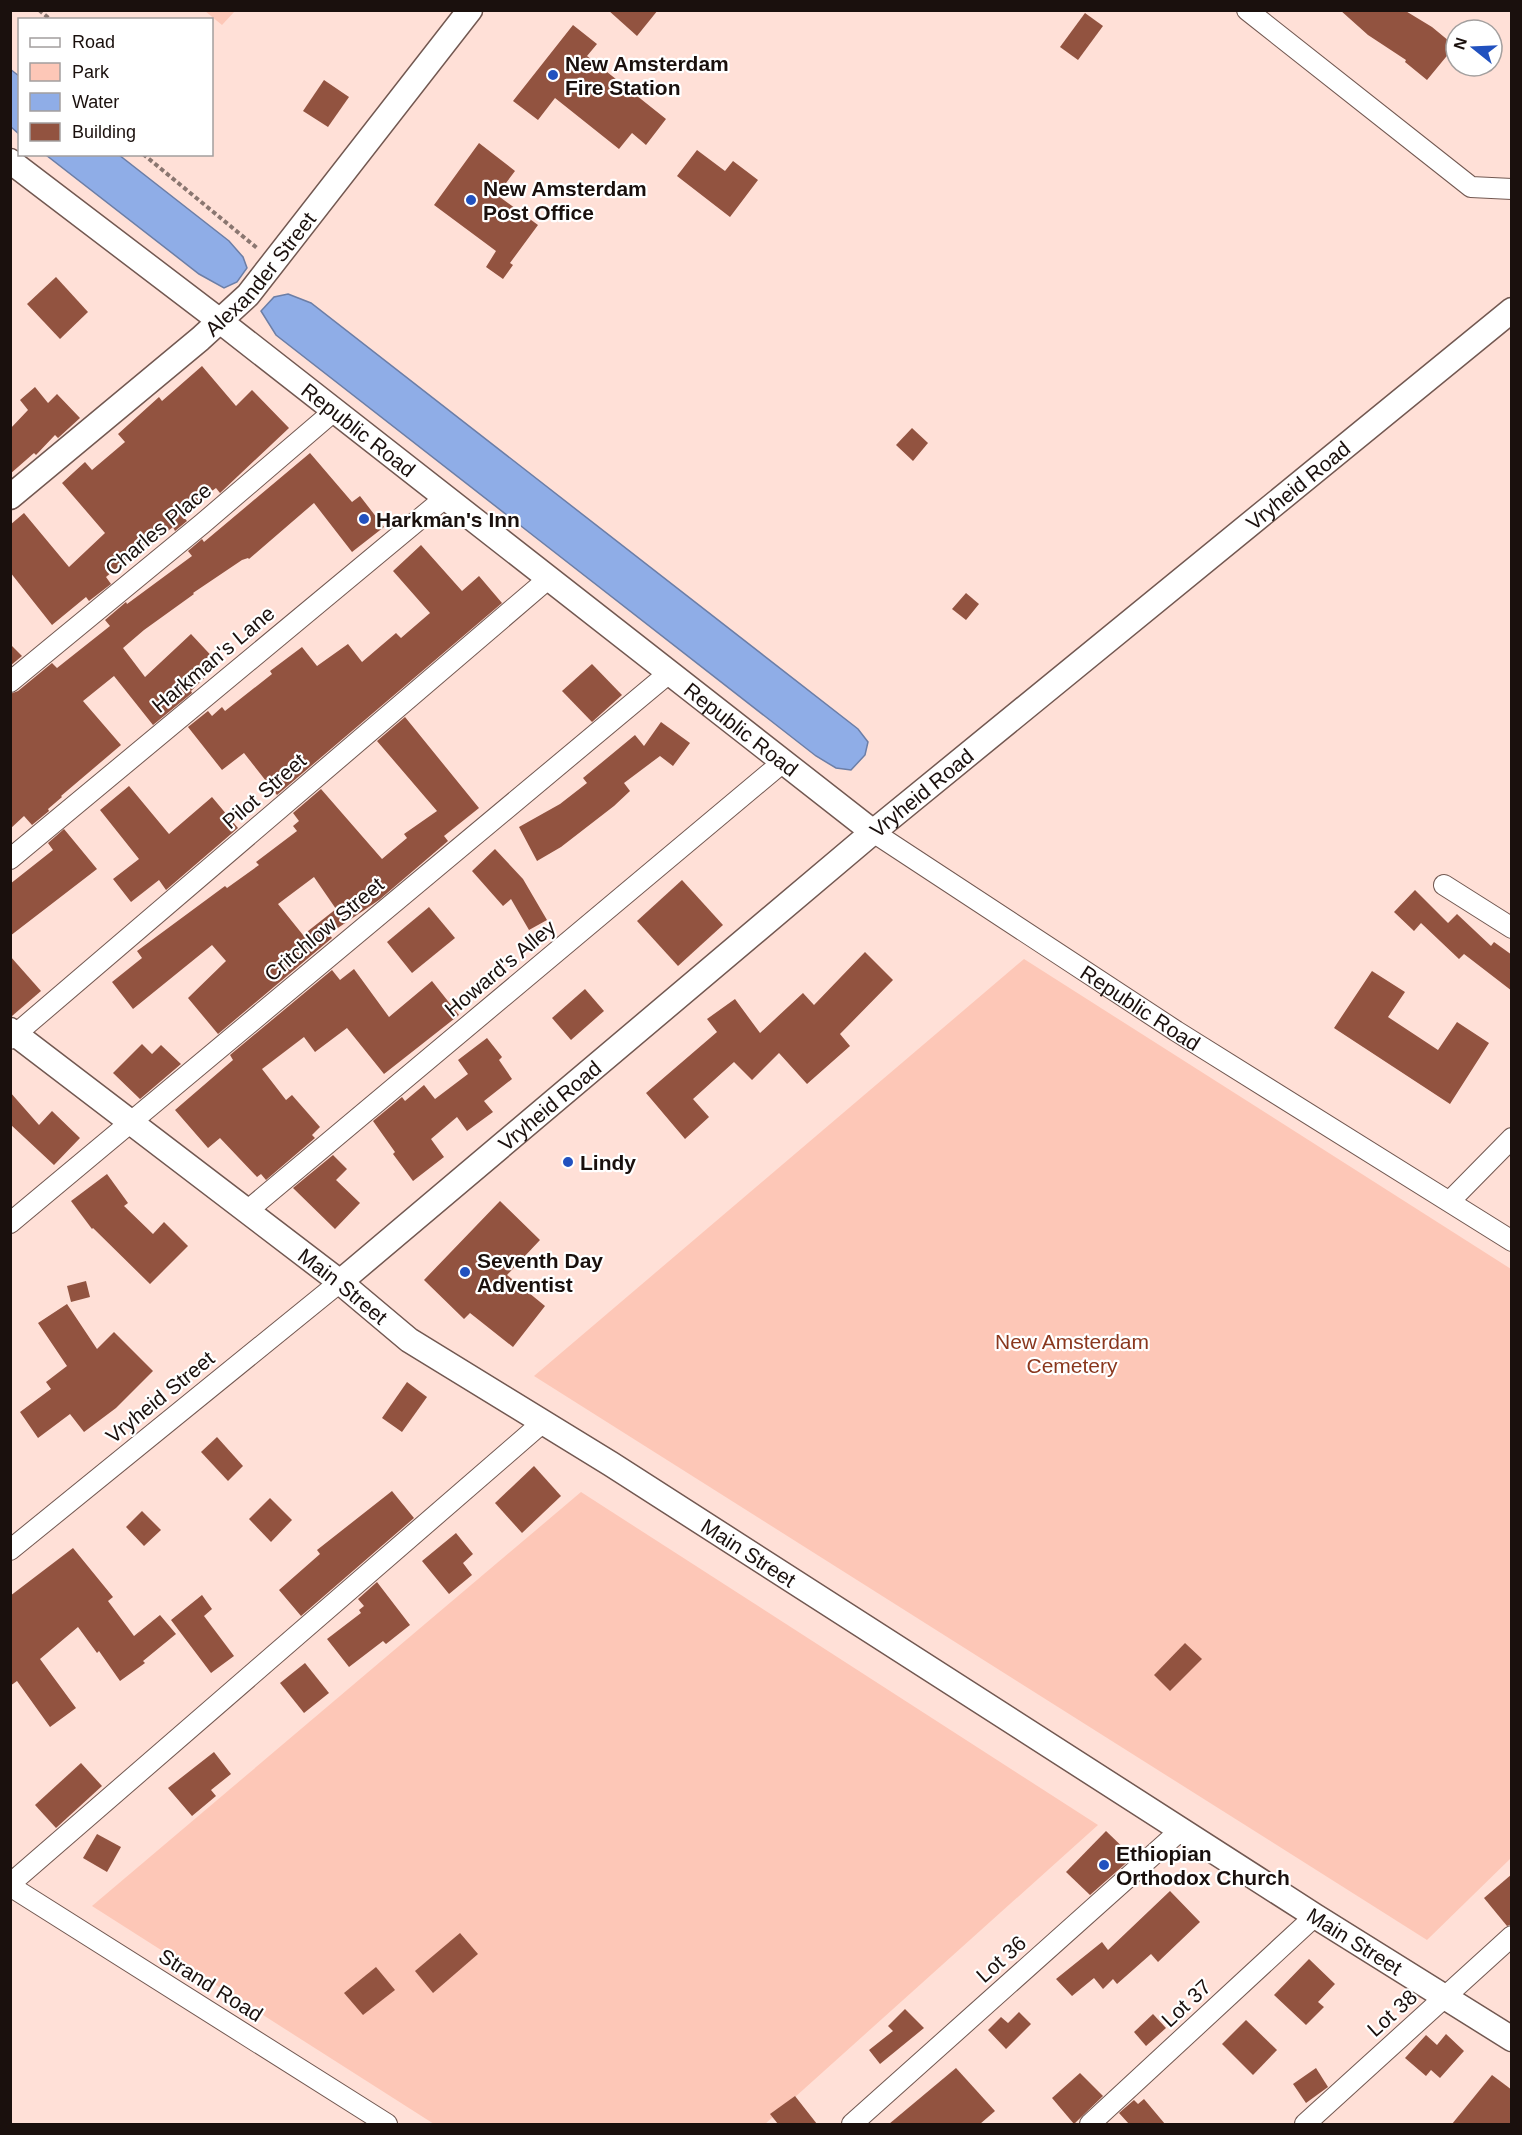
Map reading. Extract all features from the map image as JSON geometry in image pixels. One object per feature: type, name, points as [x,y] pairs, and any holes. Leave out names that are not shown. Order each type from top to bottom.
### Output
[{"type":"street","name":"Alexander Street","points":[[10,497],[248,295],[470,10]]},
{"type":"street","points":[[1247,10],[1471,187],[1512,189]]},
{"type":"street","name":"Republic Road","points":[[10,161],[220,321],[873,832],[1176,1031],[1512,1241]]},
{"type":"street","name":"Vryheid Road","points":[[340,1282],[873,832],[1512,310]]},
{"type":"street","name":"Charles Place","points":[[10,682],[202,524],[334,411]]},
{"type":"street","name":"Harkman's Lane","points":[[10,859],[446,497]]},
{"type":"street","name":"Pilot Street","points":[[12,1034],[548,579]]},
{"type":"street","name":"Critchlow Street","points":[[10,1223],[669,673]]},
{"type":"street","name":"Howard's Alley","points":[[247,1211],[783,762]]},
{"type":"street","points":[[1444,885],[1512,928]]},
{"type":"street","name":"Main Street","points":[[12,1034],[132,1122],[340,1282],[409,1340],[621,1471],[1315,1916],[1512,2039]]},
{"type":"street","points":[[1450,1201],[1509,1145]]},
{"type":"street","name":"Vryheid Street","points":[[10,1550],[340,1282]]},
{"type":"street","points":[[10,1885],[542,1423]]},
{"type":"street","name":"Lot 36","points":[[852,2124],[1182,1829]]},
{"type":"street","name":"Strand Road","points":[[10,1885],[387,2124]]},
{"type":"street","name":"Lot 37","points":[[1090,2124],[1315,1916]]},
{"type":"street","name":"Lot 38","points":[[1305,2124],[1512,1936]]},
{"type":"path","points":[[145,156],[274,262]]},
{"type":"green space","points":[[205,11],[235,11],[222,25]]},
{"type":"green space","name":"New Amsterdam Cemetery","points":[[1024,959],[1511,1269],[1511,1858],[1427,1940],[534,1376]]},
{"type":"green space","points":[[581,1492],[1098,1825],[765,2124],[434,2124],[92,1906]]},
{"type":"water","points":[[10,69],[18,75],[18,133],[11,127]]},
{"type":"water","points":[[47,156],[120,156],[229,241],[243,257],[247,268],[237,282],[224,288],[199,274]]},
{"type":"water","points":[[288,294],[311,303],[858,729],[868,742],[865,755],[851,770],[836,768],[816,756],[276,335],[261,311],[274,297]]},
{"type":"building","points":[[608,10],[658,10],[637,36]]},
{"type":"building","points":[[1340,10],[1404,10],[1444,37],[1444,59],[1427,80],[1405,62],[1406,60],[1368,35]]},
{"type":"building","points":[[1085,13],[1103,26],[1078,60],[1060,47]]},
{"type":"building","name":"New Amsterdam Fire Station","points":[[573,25],[597,44],[587,56],[666,119],[646,145],[632,133],[619,149],[555,98],[538,120],[513,101]]},
{"type":"building","points":[[324,80],[349,97],[328,127],[303,111]]},
{"type":"building","name":"New Amsterdam Post Office","points":[[479,143],[515,171],[497,195],[538,225],[510,263],[513,265],[503,279],[486,267],[496,251],[434,205]]},
{"type":"building","points":[[697,150],[725,171],[733,161],[758,180],[730,217],[677,176]]},
{"type":"building","points":[[56,277],[88,312],[60,339],[27,304]]},
{"type":"building","points":[[202,366],[236,406],[252,390],[289,428],[220,493],[216,488],[181,514],[187,521],[175,531],[173,527],[159,538],[157,535],[106,577],[111,584],[89,601],[86,597],[52,625],[10,572],[10,525],[24,513],[69,567],[105,533],[62,483],[85,462],[92,470],[125,442],[118,434],[159,397],[162,401]]},
{"type":"building","points":[[35,387],[48,403],[57,394],[80,418],[58,438],[55,435],[36,455],[34,453],[10,474],[10,429],[28,410],[20,400]]},
{"type":"building","points":[[912,428],[928,443],[913,461],[896,445]]},
{"type":"building","points":[[310,453],[352,502],[360,496],[384,527],[352,552],[314,503],[249,559],[242,560],[193,593],[144,630],[123,648],[145,677],[191,634],[219,664],[191,691],[192,693],[153,725],[114,676],[83,701],[121,745],[61,796],[48,809],[49,811],[32,825],[24,816],[10,829],[10,694],[18,691],[52,663],[57,668],[110,626],[105,620],[126,602],[127,604],[192,556],[188,551],[202,539],[204,542]]},
{"type":"building","points":[[421,545],[462,591],[479,576],[502,603],[277,795],[244,753],[222,770],[188,727],[208,711],[212,716],[222,707],[225,711],[272,674],[270,671],[302,647],[317,666],[348,644],[362,662],[396,633],[401,638],[430,613],[393,571]]},
{"type":"building","points":[[966,593],[979,604],[966,620],[952,609]]},
{"type":"building","points":[[10,644],[22,656],[10,666]]},
{"type":"building","points":[[592,664],[622,695],[592,722],[562,691]]},
{"type":"building","points":[[405,717],[479,808],[444,836],[448,841],[379,900],[329,934],[332,938],[218,1034],[188,998],[226,961],[212,945],[133,1009],[112,982],[142,958],[137,951],[225,886],[227,888],[259,865],[256,862],[297,831],[293,826],[299,821],[293,813],[321,789],[382,859],[407,838],[404,834],[437,811],[377,741]],"holes":[[[314,877],[336,909],[303,935],[278,904]]]},
{"type":"building","points":[[661,722],[690,743],[673,766],[660,756],[624,783],[630,791],[614,806],[561,847],[537,861],[519,827],[560,804],[587,783],[583,778],[635,735],[644,746]]},
{"type":"building","points":[[129,786],[169,834],[212,797],[238,828],[166,890],[159,880],[131,902],[113,879],[139,859],[100,810]]},
{"type":"building","points":[[64,829],[97,869],[10,936],[10,884],[53,850],[48,843]]},
{"type":"building","points":[[495,849],[523,879],[547,920],[529,930],[511,899],[503,906],[472,871]]},
{"type":"building","points":[[682,880],[723,925],[678,966],[637,921]]},
{"type":"building","points":[[1415,890],[1448,923],[1457,914],[1491,946],[1494,942],[1512,955],[1512,991],[1464,954],[1459,959],[1421,923],[1414,931],[1394,912]]},
{"type":"building","points":[[429,907],[455,938],[412,973],[387,942]]},
{"type":"building","points":[[865,952],[893,980],[840,1034],[850,1046],[807,1084],[779,1053],[752,1080],[734,1062],[693,1099],[709,1117],[685,1139],[646,1093],[717,1032],[707,1019],[735,999],[760,1033],[803,993],[814,1005]]},
{"type":"building","points":[[10,956],[41,991],[12,1016],[10,1016]]},
{"type":"building","points":[[354,969],[389,1017],[432,981],[459,1015],[384,1074],[347,1028],[315,1052],[304,1037],[262,1069],[286,1100],[292,1095],[320,1127],[312,1135],[315,1138],[266,1180],[261,1174],[257,1177],[220,1138],[208,1148],[175,1110],[233,1060],[230,1055],[332,970],[340,980]]},
{"type":"building","points":[[1372,971],[1405,992],[1388,1017],[1438,1050],[1457,1022],[1489,1043],[1450,1104],[1334,1028]]},
{"type":"building","points":[[585,989],[604,1011],[571,1040],[552,1018]]},
{"type":"building","points":[[487,1038],[502,1057],[499,1060],[512,1079],[484,1101],[493,1112],[467,1131],[457,1117],[431,1139],[444,1157],[413,1181],[373,1121],[402,1097],[405,1101],[424,1085],[435,1099],[468,1074],[458,1060]]},
{"type":"building","points":[[142,1044],[152,1054],[161,1045],[181,1064],[140,1099],[113,1073]]},
{"type":"building","points":[[10,1092],[39,1125],[52,1111],[80,1138],[54,1165],[10,1124]]},
{"type":"building","points":[[333,1155],[347,1169],[336,1180],[360,1203],[335,1229],[293,1188]]},
{"type":"building","points":[[107,1174],[128,1203],[124,1206],[153,1234],[164,1222],[188,1246],[150,1284],[92,1229],[71,1201]]},
{"type":"building","points":[[500,1201],[540,1240],[507,1275],[545,1306],[513,1347],[470,1313],[464,1319],[424,1280]]},
{"type":"building","points":[[86,1281],[90,1297],[71,1302],[67,1286]]},
{"type":"building","points":[[67,1304],[97,1349],[114,1332],[153,1371],[116,1408],[84,1432],[70,1414],[38,1438],[20,1412],[51,1389],[46,1382],[67,1366],[38,1323]]},
{"type":"building","points":[[407,1382],[427,1397],[402,1432],[382,1418]]},
{"type":"building","points":[[217,1437],[243,1466],[228,1481],[201,1452]]},
{"type":"building","points":[[534,1466],[561,1496],[522,1533],[495,1503]]},
{"type":"building","points":[[392,1491],[414,1518],[301,1616],[279,1590],[320,1554],[317,1550]]},
{"type":"building","points":[[270,1498],[292,1520],[271,1542],[249,1519]]},
{"type":"building","points":[[142,1511],[161,1530],[144,1546],[126,1527]]},
{"type":"building","points":[[456,1533],[473,1554],[463,1563],[472,1575],[449,1594],[422,1561]]},
{"type":"building","points":[[73,1548],[113,1597],[108,1601],[134,1636],[160,1615],[176,1634],[143,1661],[145,1663],[120,1681],[99,1651],[97,1653],[78,1627],[40,1659],[76,1708],[50,1727],[17,1681],[10,1686],[10,1596]]},
{"type":"building","points":[[377,1582],[410,1625],[386,1644],[383,1641],[349,1667],[327,1639],[361,1613],[359,1610],[364,1606],[358,1599]]},
{"type":"building","points":[[202,1595],[212,1609],[204,1616],[234,1656],[211,1673],[171,1620]]},
{"type":"building","points":[[1185,1643],[1202,1659],[1170,1691],[1154,1675]]},
{"type":"building","points":[[305,1663],[329,1693],[304,1713],[280,1683]]},
{"type":"building","points":[[214,1752],[231,1774],[211,1790],[216,1796],[192,1816],[168,1788]]},
{"type":"building","points":[[81,1763],[102,1786],[56,1828],[35,1805]]},
{"type":"building","points":[[1106,1831],[1133,1857],[1090,1895],[1066,1872]]},
{"type":"building","points":[[97,1834],[121,1847],[107,1872],[83,1858]]},
{"type":"building","points":[[1512,1874],[1512,1924],[1507,1926],[1484,1898]]},
{"type":"building","points":[[1170,1891],[1200,1922],[1158,1962],[1151,1954],[1117,1984],[1113,1979],[1103,1989],[1094,1978],[1072,1996],[1056,1979],[1102,1942],[1108,1950]]},
{"type":"building","points":[[460,1933],[478,1954],[433,1993],[415,1971]]},
{"type":"building","points":[[1309,1959],[1335,1984],[1318,2002],[1324,2007],[1306,2025],[1274,1995]]},
{"type":"building","points":[[376,1967],[395,1990],[363,2015],[344,1993]]},
{"type":"building","points":[[905,2009],[924,2028],[880,2064],[869,2050],[893,2031],[888,2026]]},
{"type":"building","points":[[1019,2012],[1031,2024],[1006,2049],[988,2030],[1001,2017],[1008,2023]]},
{"type":"building","points":[[1153,2014],[1166,2028],[1146,2046],[1134,2032]]},
{"type":"building","points":[[1246,2020],[1277,2050],[1253,2075],[1222,2044]]},
{"type":"building","points":[[1446,2034],[1464,2051],[1440,2078],[1431,2070],[1426,2076],[1405,2058],[1426,2035],[1437,2045]]},
{"type":"building","points":[[956,2068],[995,2111],[980,2124],[889,2124]]},
{"type":"building","points":[[1316,2068],[1328,2087],[1306,2103],[1293,2084]]},
{"type":"building","points":[[1080,2073],[1103,2096],[1074,2124],[1052,2098]]},
{"type":"building","points":[[1492,2075],[1512,2090],[1512,2124],[1452,2124]]},
{"type":"building","points":[[795,2096],[817,2124],[778,2124],[770,2114]]},
{"type":"building","points":[[1144,2099],[1165,2124],[1129,2124],[1119,2113],[1134,2100],[1138,2104]]},
{"type":"place","name":"New Amsterdam Fire Station","points":[[553,75]]},
{"type":"place","name":"New Amsterdam Post Office","points":[[471,200]]},
{"type":"place","name":"Harkman's Inn","points":[[364,519]]},
{"type":"place","name":"Lindy","points":[[568,1162]]},
{"type":"place","name":"Seventh Day Adventist","points":[[465,1272]]},
{"type":"place","name":"Ethiopian Orthodox Church","points":[[1104,1865]]}]
